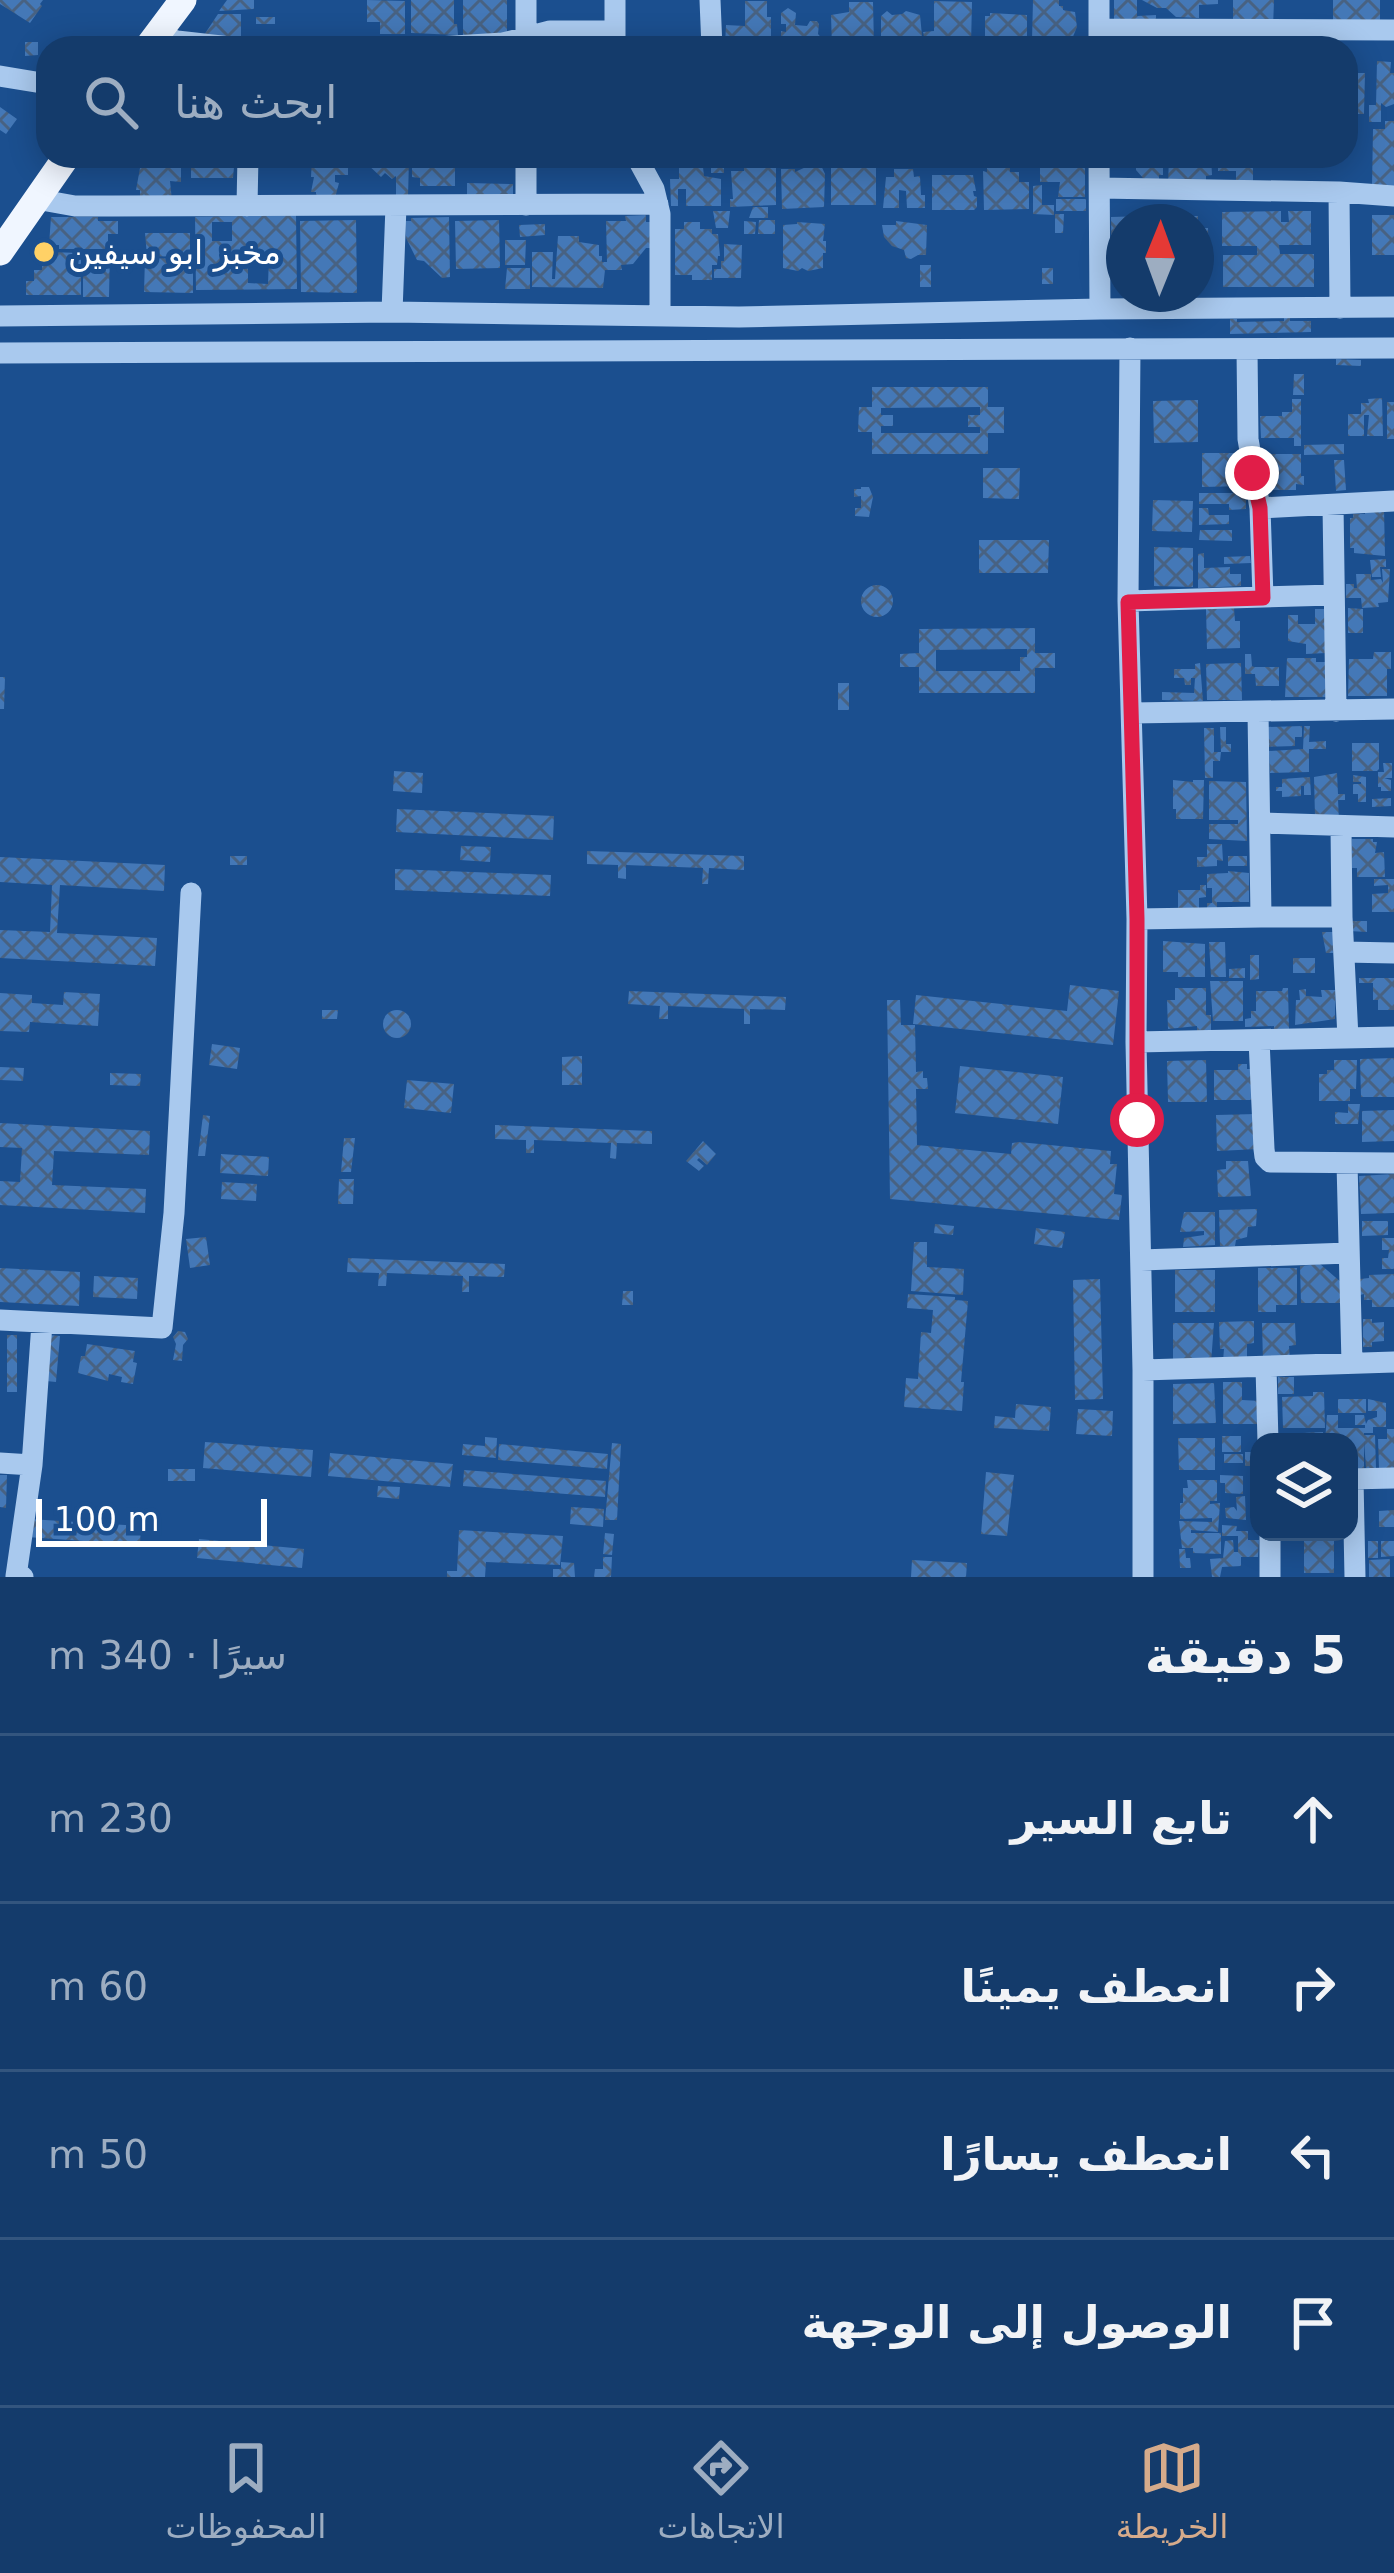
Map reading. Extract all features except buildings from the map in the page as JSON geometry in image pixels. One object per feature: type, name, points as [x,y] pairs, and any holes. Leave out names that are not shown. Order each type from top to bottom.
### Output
[{"type":"main road","points":[[134,36],[160,0]]},
{"type":"main road","points":[[157,36],[183,0]]},
{"type":"main road","points":[[0,224],[41,168]]},
{"type":"main road","points":[[0,253],[58,168]]},
{"type":"street","points":[[526,0],[526,36]]},
{"type":"street","points":[[615,0],[615,36]]},
{"type":"street","points":[[710,0],[712,36]]},
{"type":"street","points":[[1099,0],[1099,36]]},
{"type":"street","points":[[1173,36],[1394,30]]},
{"type":"street","points":[[540,36],[550,32],[582,36]]},
{"type":"street","points":[[0,76],[36,82]]},
{"type":"street","points":[[247,206],[248,168]]},
{"type":"street","points":[[526,168],[526,206]]},
{"type":"street","points":[[643,168],[658,204],[660,315]]},
{"type":"street","points":[[1084,347],[1100,168]]},
{"type":"street","points":[[1100,188],[1394,196]]},
{"type":"street","points":[[1339,192],[1340,308]]},
{"type":"street","points":[[35,200],[75,206],[658,204]]},
{"type":"street","points":[[392,312],[396,206]]},
{"type":"street","points":[[0,316],[392,312],[739,316],[1394,308]]},
{"type":"street","points":[[1130,348],[1128,602],[1137,919],[1143,1577]]},
{"type":"street","points":[[0,353],[1394,348]]},
{"type":"street","points":[[1247,349],[1248,439],[1260,508],[1263,598]]},
{"type":"street","points":[[1260,508],[1394,501]]},
{"type":"street","points":[[1333,505],[1336,711]]},
{"type":"street","points":[[1128,602],[1334,595]]},
{"type":"street","points":[[1132,713],[1394,709]]},
{"type":"street","points":[[1258,711],[1261,917]]},
{"type":"street","points":[[1260,824],[1394,827]]},
{"type":"street","points":[[1342,826],[1348,1038]]},
{"type":"street","points":[[0,1320],[162,1328],[174,1213],[191,893]]},
{"type":"street","points":[[1137,919],[1342,917]]},
{"type":"street","points":[[1344,952],[1394,953]]},
{"type":"street","points":[[1136,1042],[1394,1037]]},
{"type":"street","points":[[1259,1040],[1264,1157],[1285,1164],[1394,1163]]},
{"type":"street","points":[[1347,1163],[1352,1363]]},
{"type":"street","points":[[1141,1260],[1349,1253]]},
{"type":"street","points":[[23,1577],[16,1576],[32,1465],[41,1323]]},
{"type":"street","points":[[1143,1370],[1394,1362]]},
{"type":"street","points":[[1266,1367],[1268,1433]]},
{"type":"street","points":[[0,1463],[32,1465]]},
{"type":"street","points":[[1358,1479],[1394,1478]]},
{"type":"street","points":[[1270,1541],[1270,1577]]},
{"type":"street","points":[[1354,1541],[1355,1577]]},
{"type":"place","name":"مخبز ابو سيفين","points":[[44,252]]},
{"type":"route","points":[[1137,1120],[1128,602],[1263,598],[1260,508],[1252,473]]}]
